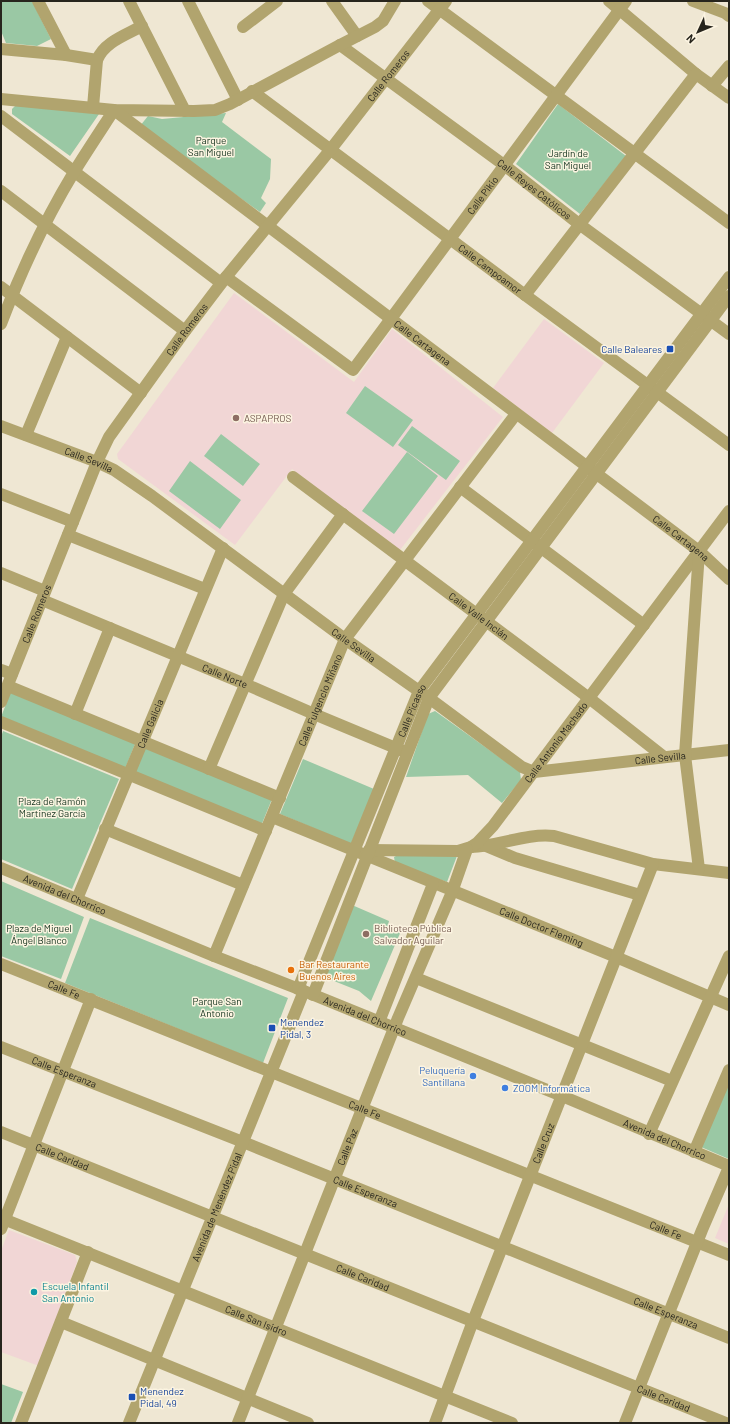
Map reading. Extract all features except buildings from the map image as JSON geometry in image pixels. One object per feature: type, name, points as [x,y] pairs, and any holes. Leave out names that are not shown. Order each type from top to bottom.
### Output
[{"type":"street","points":[[38,1],[66,55]]},
{"type":"street","points":[[129,1],[185,111]]},
{"type":"street","points":[[188,1],[238,100]]},
{"type":"street","points":[[243,27],[277,1]]},
{"type":"street","points":[[332,1],[357,36]]},
{"type":"street","points":[[1,99],[114,110],[215,110],[238,100],[252,91],[380,24],[395,1]]},
{"type":"street","points":[[428,1],[443,5],[556,95],[729,223]]},
{"type":"street","points":[[609,1],[622,5],[696,74],[729,98]]},
{"type":"street","points":[[695,1],[729,16]]},
{"type":"street","name":"Calle Romeros","points":[[1,702],[8,686],[7,672],[44,595],[97,462],[109,437],[185,331],[224,280],[331,149],[443,5]]},
{"type":"street","name":"Calle Pikio","points":[[224,280],[353,370],[622,5]]},
{"type":"street","points":[[93,108],[97,60],[100,53],[109,44],[142,26]]},
{"type":"street","name":"Calle Reyes Católicos","points":[[340,45],[504,165],[579,224],[729,334]]},
{"type":"street","points":[[1,49],[66,55],[97,60]]},
{"type":"street","points":[[712,86],[729,66]]},
{"type":"street","points":[[525,295],[696,74]]},
{"type":"street","name":"Calle Campoamor","points":[[252,91],[729,445]]},
{"type":"street","points":[[1,324],[12,295],[45,225],[74,172],[114,110]]},
{"type":"street","name":"Calle Cartagena","points":[[114,110],[699,551],[729,579]]},
{"type":"street","points":[[1,116],[74,172],[224,280]]},
{"type":"street","points":[[1,191],[185,331]]},
{"type":"street","points":[[592,470],[706,317],[729,277]]},
{"type":"street","points":[[1,287],[141,393]]},
{"type":"street","points":[[706,317],[729,296]]},
{"type":"street","points":[[26,435],[67,337]]},
{"type":"street","name":"Calle Fulgencio Miñano","points":[[214,956],[345,639],[516,414]]},
{"type":"street","name":"Calle Sevilla","points":[[1,426],[97,462],[114,470],[152,496],[345,639],[429,698],[522,767],[534,772],[729,750]]},
{"type":"street","name":"Calle Picasso","points":[[305,991],[354,851],[419,691],[476,614],[536,544],[592,470]]},
{"type":"street","name":"Calle Valle Inclán","points":[[293,477],[589,698],[664,757]]},
{"type":"street","points":[[460,487],[644,625]]},
{"type":"street","points":[[1,494],[73,522]]},
{"type":"street","name":"Calle Antonio Machado","points":[[469,848],[484,837],[493,826],[729,511]]},
{"type":"street","points":[[209,769],[284,594],[343,514]]},
{"type":"street","points":[[68,535],[205,590]]},
{"type":"street","name":"Calle Picasso","points":[[305,991],[368,853],[429,698],[486,622],[536,544]]},
{"type":"street","name":"Calle Galicia","points":[[77,899],[223,548]]},
{"type":"street","points":[[699,551],[685,755],[699,869]]},
{"type":"street","name":"Calle Norte","points":[[1,573],[110,628],[408,753]]},
{"type":"street","points":[[681,576],[696,582]]},
{"type":"street","points":[[75,714],[110,628]]},
{"type":"street","points":[[8,686],[280,798]]},
{"type":"street","points":[[1,722],[128,776],[266,831]]},
{"type":"street","name":"Calle Doctor Fleming","points":[[272,817],[354,851],[368,853],[433,884],[616,957],[729,1005]]},
{"type":"street","points":[[105,829],[243,885]]},
{"type":"street","points":[[368,853],[458,851],[542,835],[653,864],[729,873]]},
{"type":"street","points":[[486,846],[515,858],[640,895]]},
{"type":"street","name":"Calle Paz","points":[[238,1423],[394,1028],[452,892],[469,848]]},
{"type":"street","name":"Calle Cruz","points":[[435,1423],[473,1321],[653,864]]},
{"type":"street","name":"Avenida del Chorrico","points":[[1,868],[214,956],[305,991],[562,1096],[729,1167]]},
{"type":"street","points":[[379,1022],[433,884]]},
{"type":"street","points":[[650,1134],[672,1081],[729,956]]},
{"type":"street","name":"Calle Fe","points":[[1,964],[729,1255]]},
{"type":"street","points":[[416,978],[672,1081]]},
{"type":"street","name":"Avenida de Menéndez Pidal","points":[[129,1423],[305,991]]},
{"type":"street","points":[[2,1222],[64,1071],[91,999]]},
{"type":"street","name":"Calle Esperanza","points":[[1,1047],[334,1178],[729,1338]]},
{"type":"street","points":[[694,1152],[729,1070]]},
{"type":"street","name":"Calle Caridad","points":[[1,1132],[726,1423]]},
{"type":"street","points":[[625,1423],[697,1242],[729,1167]]},
{"type":"street","name":"Calle San Isidro","points":[[2,1222],[88,1252],[275,1328],[446,1395],[512,1423]]},
{"type":"street","points":[[21,1423],[88,1252]]},
{"type":"street","points":[[61,1322],[308,1423]]},
{"type":"shaded area","points":[[234,293],[354,382],[392,329],[503,417],[400,550],[292,469],[235,545],[118,459],[117,454]]},
{"type":"shaded area","points":[[544,319],[604,363],[552,433],[493,388]]},
{"type":"shaded area","points":[[729,1204],[729,1244],[715,1238]]},
{"type":"shaded area","points":[[9,1230],[75,1255],[77,1262],[39,1366],[1,1352],[1,1251]]},
{"type":"green space","points":[[1,1],[32,1],[51,39],[37,46],[6,43],[1,31]]},
{"type":"green space","name":"Jardín de San Miguel","points":[[558,104],[626,156],[580,214],[516,164]]},
{"type":"green space","points":[[16,105],[99,114],[70,156],[12,114],[12,109]]},
{"type":"green space","name":"Parque San Miguel","points":[[226,113],[222,122],[271,159],[270,179],[261,198],[266,203],[260,212],[140,126],[148,116],[162,119]]},
{"type":"green space","points":[[365,386],[413,420],[393,447],[346,413]]},
{"type":"green space","points":[[412,426],[460,461],[446,480],[398,445]]},
{"type":"green space","points":[[221,434],[260,464],[243,486],[204,456]]},
{"type":"green space","points":[[407,452],[438,476],[394,534],[362,511]]},
{"type":"green space","points":[[190,461],[241,500],[220,529],[169,491]]},
{"type":"green space","points":[[11,691],[135,744],[125,769],[1,717]]},
{"type":"green space","points":[[435,711],[520,772],[521,780],[502,803],[468,775],[406,777],[428,714]]},
{"type":"green space","name":"Plaza de Ramón Martinez García","points":[[3,731],[119,779],[72,889],[1,859],[1,737]]},
{"type":"green space","points":[[144,746],[272,799],[261,826],[133,773]]},
{"type":"green space","points":[[303,759],[374,789],[351,844],[280,814]]},
{"type":"green space","points":[[400,854],[457,856],[447,882],[395,863],[394,857]]},
{"type":"green space","name":"Plaza de Miguel Ángel Blanco","points":[[1,881],[84,917],[61,979],[1,956]]},
{"type":"green space","points":[[352,905],[389,921],[388,925],[401,931],[371,1001],[359,991],[324,977]]},
{"type":"green space","name":"Parque San Antonio","points":[[90,918],[288,998],[263,1063],[65,983]]},
{"type":"green space","points":[[729,1083],[729,1159],[701,1147]]},
{"type":"green space","points":[[1,1384],[23,1392],[11,1423],[1,1423]]},
{"type":"place","name":"Calle Baleares","points":[[670,349]]},
{"type":"place","name":"ASPAPROS","points":[[236,418]]},
{"type":"place","name":"Biblioteca Pública Salvador Aguilar","points":[[366,934]]},
{"type":"place","name":"Bar Restaurante Buenos Aires","points":[[291,970]]},
{"type":"place","name":"Menendez Pidal, 3","points":[[272,1028]]},
{"type":"place","name":"Peluquería Santillana","points":[[473,1076]]},
{"type":"place","name":"ZOOM Informática","points":[[505,1088]]},
{"type":"place","name":"Escuela Infantil San Antonio","points":[[34,1292]]},
{"type":"place","name":"Menendez Pidal, 49","points":[[132,1397]]}]
